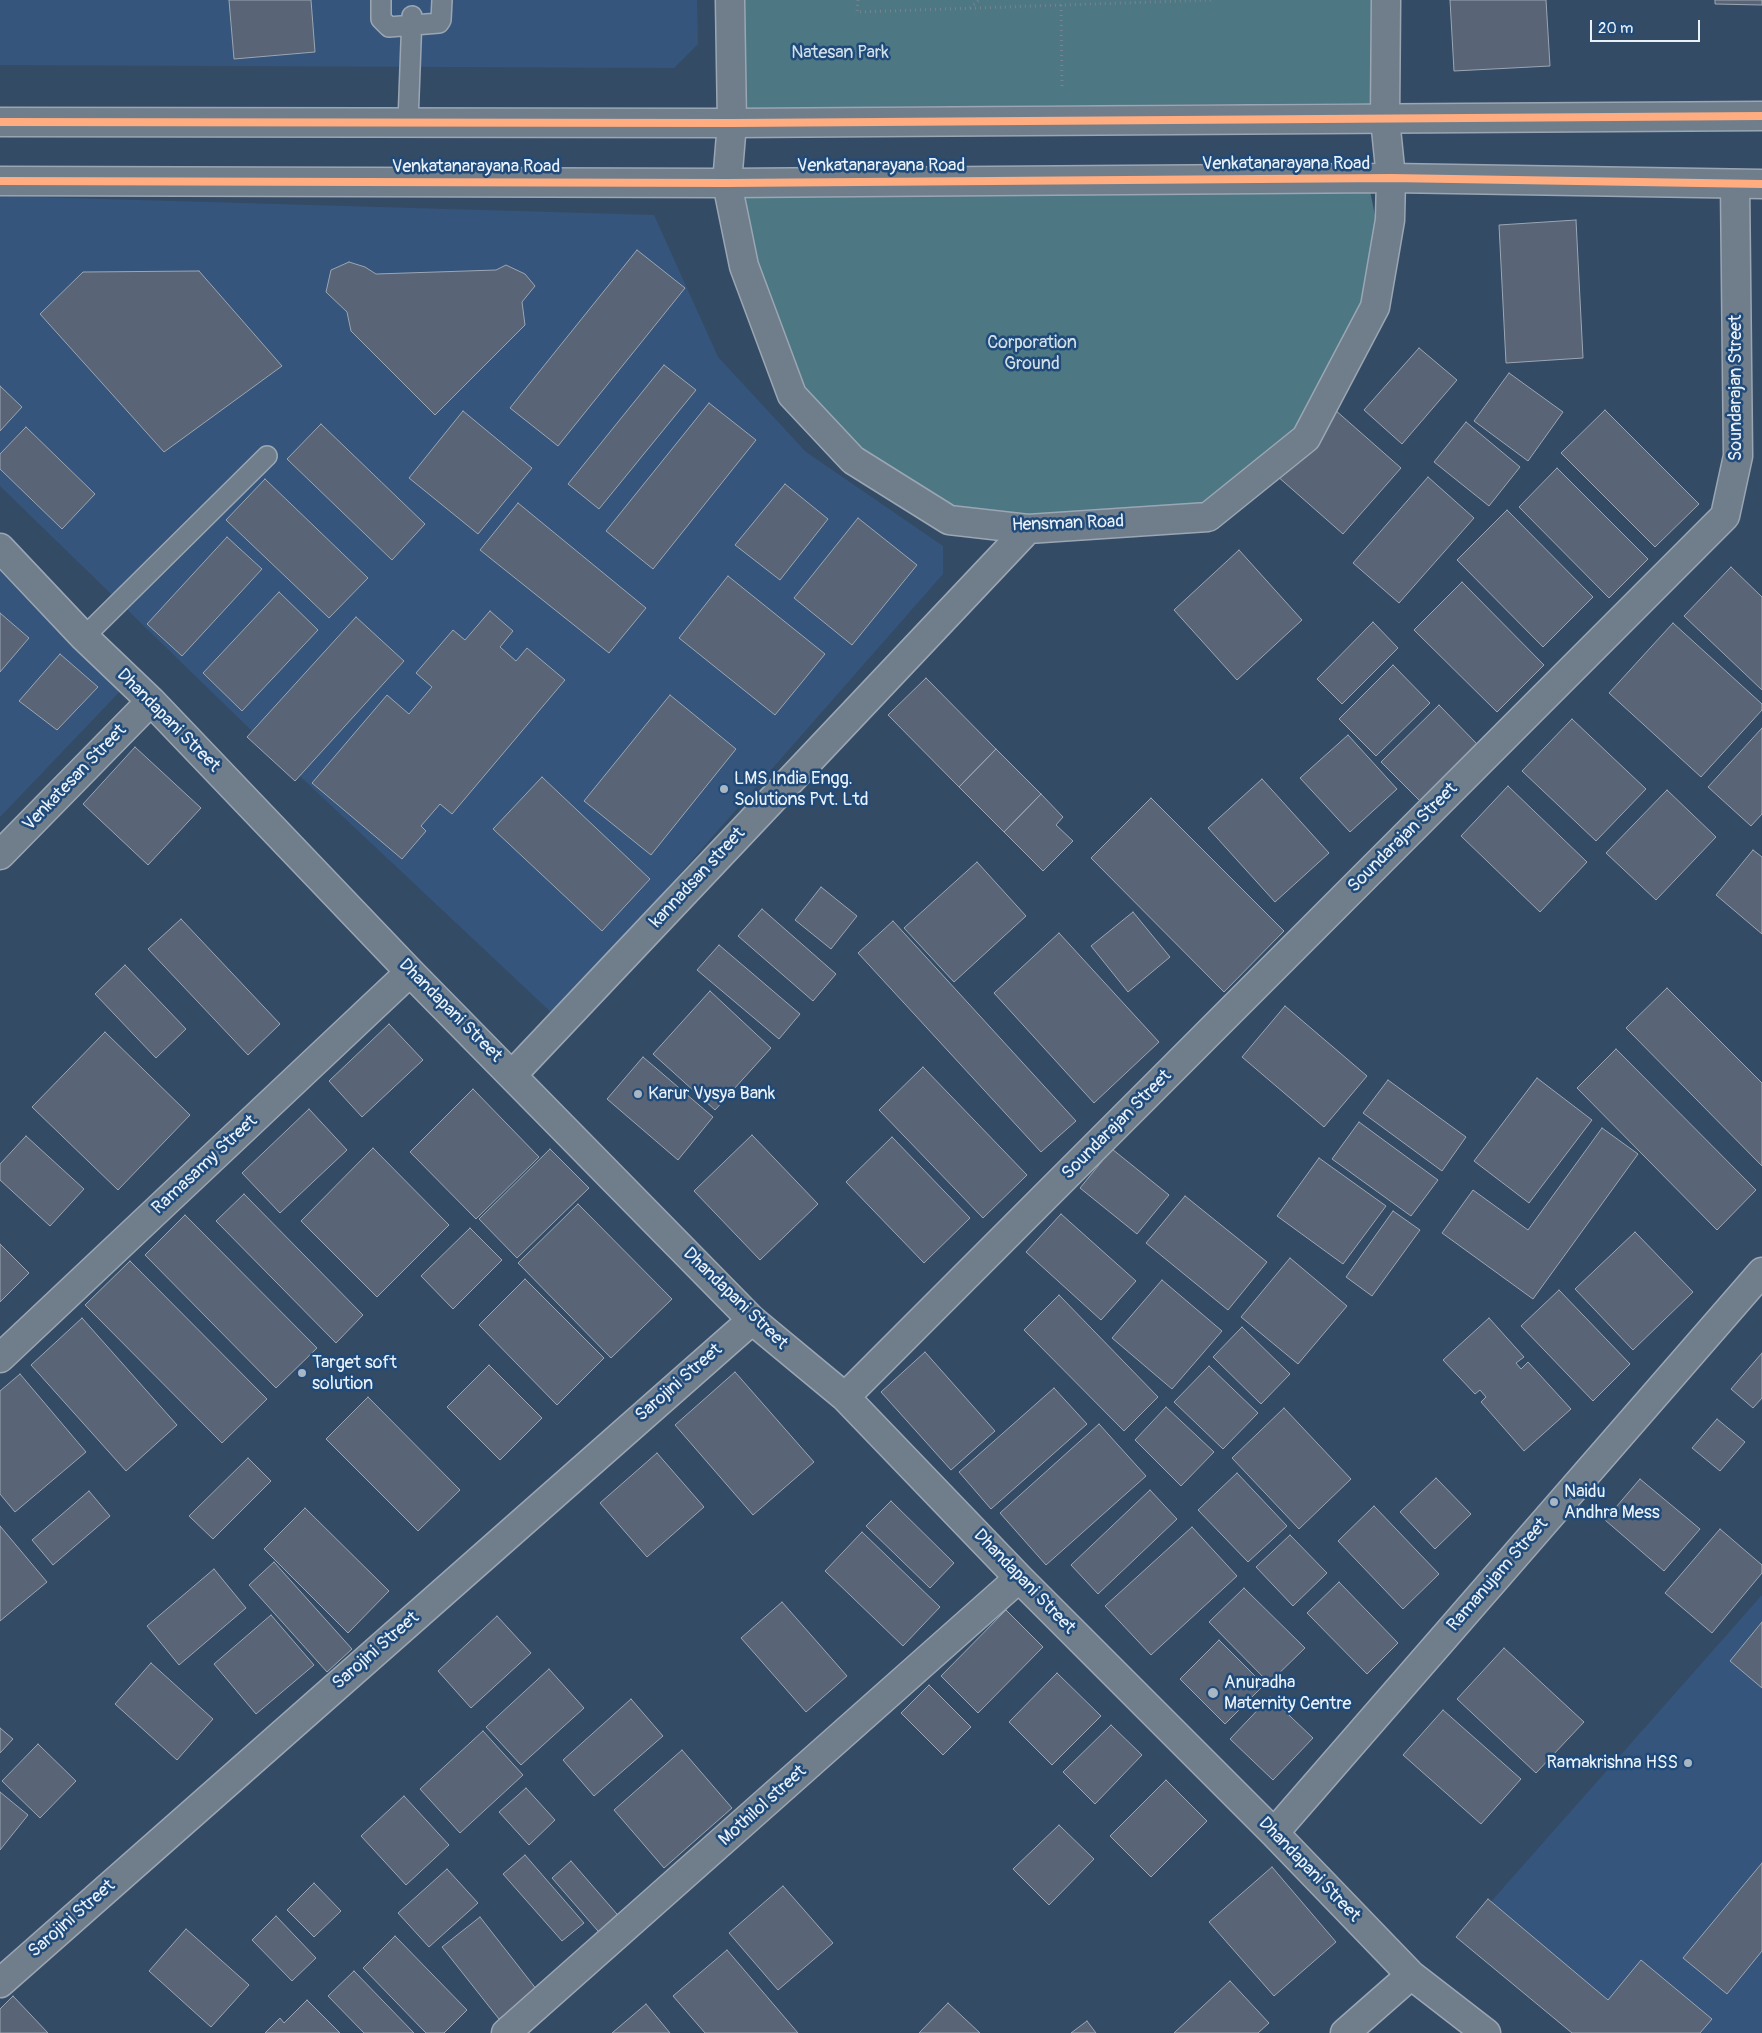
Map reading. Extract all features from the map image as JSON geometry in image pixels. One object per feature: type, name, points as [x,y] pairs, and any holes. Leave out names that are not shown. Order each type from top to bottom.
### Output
[{"type":"street","points":[[730,0],[732,123]]},
{"type":"street","name":"Hensman Road","points":[[732,123],[727,182],[744,266],[792,396],[854,460],[949,520],[1028,529],[1208,517],[1306,438],[1375,307],[1390,220],[1391,178],[1384,119],[1386,0]]},
{"type":"street","points":[[0,122],[732,123],[1762,116]]},
{"type":"street","name":"Venkatanarayana Road","points":[[0,181],[727,182],[1391,178],[1762,184]]},
{"type":"street","name":"Soundarajan Street","points":[[846,1396],[1725,516],[1738,456],[1735,184]]},
{"type":"street","name":"kannadsan street","points":[[513,1074],[1028,529]]},
{"type":"street","name":"Dhandapani Street","points":[[0,548],[410,972],[513,1074],[752,1320],[846,1396],[1019,1578],[1274,1833],[1411,1975],[1486,2033]]},
{"type":"street","name":"Venkatesan Street","points":[[0,855],[150,701]]},
{"type":"street","name":"Ramasamy Street","points":[[0,1358],[410,972]]},
{"type":"street","name":"Ramanujam Street","points":[[1274,1833],[1762,1272]]},
{"type":"street","name":"Sarojini Street","points":[[0,1983],[752,1320]]},
{"type":"street","name":"Mothilol street","points":[[506,2033],[1019,1578]]},
{"type":"street","points":[[1345,2033],[1411,1975]]},
{"type":"lane","points":[[381,0],[381,19],[388,27],[412,27],[440,22],[442,0]]},
{"type":"lane","points":[[408,122],[412,27]]},
{"type":"lane","points":[[84,637],[267,456]]},
{"type":"path","points":[[858,0],[858,12],[1212,0]]},
{"type":"path","points":[[969,9],[979,0]]},
{"type":"path","points":[[1061,5],[1063,121]]},
{"type":"shaded area","points":[[0,0],[697,0],[698,44],[674,68],[0,65]]},
{"type":"shaded area","points":[[0,196],[654,215],[718,357],[806,452],[943,546],[943,574],[555,1016],[252,731],[0,486]]},
{"type":"shaded area","points":[[0,563],[127,684],[0,817]]},
{"type":"shaded area","name":"Ramakrishna HSS","points":[[1762,1595],[1762,2033],[1585,2033],[1466,1930]]},
{"type":"green space","name":"Natesan Park","points":[[739,0],[1379,0],[1376,103],[740,108]]},
{"type":"green space","name":"Corporation Ground","points":[[1368,180],[1377,226],[1362,310],[1296,435],[1202,510],[1029,523],[954,513],[862,456],[804,394],[758,270],[741,190]]},
{"type":"building","points":[[229,0],[311,0],[315,52],[234,59]]},
{"type":"building","points":[[1450,0],[1546,0],[1550,66],[1454,71]]},
{"type":"building","points":[[1715,0],[1762,0],[1762,5],[1715,4]]},
{"type":"building","points":[[1576,220],[1583,358],[1506,363],[1499,225]]},
{"type":"building","points":[[637,250],[685,288],[558,446],[510,408]]},
{"type":"building","points":[[349,262],[365,267],[376,274],[496,270],[506,265],[525,274],[535,286],[522,302],[525,325],[435,415],[351,331],[347,312],[326,292],[331,270]]},
{"type":"building","points":[[199,271],[282,366],[164,452],[40,314],[83,272]]},
{"type":"building","points":[[1419,348],[1457,380],[1402,444],[1364,410]]},
{"type":"building","points":[[664,365],[696,390],[599,509],[568,484]]},
{"type":"building","points":[[1509,373],[1563,412],[1528,461],[1474,421]]},
{"type":"building","points":[[0,386],[22,407],[0,431]]},
{"type":"building","points":[[709,403],[756,440],[653,569],[606,531]]},
{"type":"building","points":[[1334,409],[1401,468],[1343,534],[1276,475]]},
{"type":"building","points":[[1605,410],[1699,504],[1655,547],[1561,453]]},
{"type":"building","points":[[463,411],[532,468],[478,534],[409,478]]},
{"type":"building","points":[[1466,422],[1520,467],[1489,506],[1434,462]]},
{"type":"building","points":[[321,424],[425,524],[392,560],[287,459]]},
{"type":"building","points":[[26,427],[95,494],[62,529],[0,469],[0,454]]},
{"type":"building","points":[[1557,468],[1648,559],[1609,598],[1519,507]]},
{"type":"building","points":[[1428,477],[1474,518],[1399,603],[1353,563]]},
{"type":"building","points":[[265,479],[368,578],[329,618],[226,520]]},
{"type":"building","points":[[785,484],[828,519],[780,580],[735,545]]},
{"type":"building","points":[[518,503],[646,608],[609,653],[480,550]]},
{"type":"building","points":[[1507,510],[1593,597],[1543,647],[1457,560]]},
{"type":"building","points":[[858,518],[917,565],[852,645],[794,598]]},
{"type":"building","points":[[227,537],[262,569],[182,656],[147,624]]},
{"type":"building","points":[[1239,550],[1302,620],[1237,680],[1174,610]]},
{"type":"building","points":[[1731,567],[1762,597],[1762,690],[1684,616]]},
{"type":"building","points":[[728,576],[825,654],[775,715],[679,638]]},
{"type":"building","points":[[1462,582],[1544,665],[1497,712],[1414,630]]},
{"type":"building","points":[[279,592],[318,630],[242,711],[203,673]]},
{"type":"building","points":[[490,611],[513,631],[500,647],[516,661],[527,648],[565,680],[452,814],[440,804],[421,826],[426,831],[402,859],[312,783],[387,695],[409,714],[432,687],[416,673],[453,630],[465,640]]},
{"type":"building","points":[[0,613],[29,638],[0,672]]},
{"type":"building","points":[[356,617],[404,661],[295,781],[247,737]]},
{"type":"building","points":[[1373,622],[1398,648],[1342,704],[1317,679]]},
{"type":"building","points":[[1673,623],[1762,704],[1762,710],[1701,777],[1609,693]]},
{"type":"building","points":[[60,654],[98,687],[57,730],[19,701]]},
{"type":"building","points":[[1393,665],[1430,703],[1376,756],[1339,719]]},
{"type":"building","points":[[926,678],[996,749],[959,787],[888,715]]},
{"type":"building","points":[[670,695],[736,749],[651,855],[584,801]]},
{"type":"building","points":[[1439,705],[1479,746],[1422,803],[1381,762]]},
{"type":"building","points":[[1572,719],[1646,789],[1596,841],[1522,771]]},
{"type":"building","points":[[1762,728],[1762,814],[1751,826],[1708,787]]},
{"type":"building","points":[[1348,735],[1397,789],[1350,832],[1300,778]]},
{"type":"building","points":[[135,747],[201,808],[148,865],[83,804]]},
{"type":"building","points":[[996,749],[1041,794],[1004,832],[959,787]]},
{"type":"building","points":[[542,777],[650,879],[602,931],[493,829]]},
{"type":"building","points":[[1262,779],[1329,853],[1275,902],[1208,828]]},
{"type":"building","points":[[1508,786],[1587,862],[1540,912],[1461,836]]},
{"type":"building","points":[[1667,790],[1716,837],[1656,900],[1606,853]]},
{"type":"building","points":[[1041,794],[1063,817],[1056,825],[1073,841],[1043,871],[1004,832]]},
{"type":"building","points":[[1151,798],[1284,931],[1224,992],[1091,858]]},
{"type":"building","points":[[1753,850],[1762,857],[1762,934],[1716,895]]},
{"type":"building","points":[[977,862],[1026,916],[954,982],[904,928]]},
{"type":"building","points":[[821,887],[857,916],[831,949],[795,920]]},
{"type":"building","points":[[762,909],[836,974],[813,1001],[738,936]]},
{"type":"building","points":[[1133,912],[1170,957],[1128,992],[1091,946]]},
{"type":"building","points":[[181,919],[280,1024],[248,1055],[148,949]]},
{"type":"building","points":[[893,921],[1076,1121],[1041,1152],[858,953]]},
{"type":"building","points":[[1059,933],[1159,1042],[1094,1103],[994,993]]},
{"type":"building","points":[[719,945],[800,1014],[779,1039],[697,970]]},
{"type":"building","points":[[125,965],[186,1029],[156,1058],[95,994]]},
{"type":"building","points":[[1667,988],[1762,1083],[1762,1166],[1626,1028]]},
{"type":"building","points":[[710,991],[771,1048],[715,1110],[653,1054]]},
{"type":"building","points":[[1285,1006],[1367,1076],[1324,1127],[1242,1057]]},
{"type":"building","points":[[389,1024],[423,1060],[362,1117],[329,1081]]},
{"type":"building","points":[[105,1032],[190,1115],[118,1190],[32,1107]]},
{"type":"building","points":[[1616,1049],[1756,1190],[1717,1230],[1577,1088]]},
{"type":"building","points":[[643,1057],[713,1117],[678,1160],[607,1099]]},
{"type":"building","points":[[923,1067],[1027,1175],[983,1218],[879,1110]]},
{"type":"building","points":[[1537,1078],[1592,1120],[1529,1203],[1474,1161]]},
{"type":"building","points":[[1388,1080],[1466,1137],[1442,1171],[1363,1113]]},
{"type":"building","points":[[473,1089],[539,1157],[476,1219],[410,1152]]},
{"type":"building","points":[[309,1109],[347,1150],[280,1213],[242,1173]]},
{"type":"building","points":[[1359,1122],[1438,1180],[1411,1216],[1332,1159]]},
{"type":"building","points":[[1602,1128],[1638,1154],[1533,1299],[1442,1233],[1473,1190],[1528,1230]]},
{"type":"building","points":[[752,1135],[818,1204],[760,1260],[694,1191]]},
{"type":"building","points":[[26,1136],[84,1189],[50,1226],[0,1180],[0,1164]]},
{"type":"building","points":[[892,1137],[970,1218],[924,1263],[846,1182]]},
{"type":"building","points":[[373,1148],[449,1225],[377,1297],[301,1221]]},
{"type":"building","points":[[550,1149],[589,1188],[517,1258],[479,1219]]},
{"type":"building","points":[[1112,1149],[1169,1195],[1137,1234],[1080,1188]]},
{"type":"building","points":[[1319,1158],[1386,1206],[1343,1264],[1277,1216]]},
{"type":"building","points":[[244,1194],[363,1315],[336,1343],[216,1221]]},
{"type":"building","points":[[1185,1196],[1267,1262],[1228,1310],[1146,1243]]},
{"type":"building","points":[[578,1204],[672,1299],[611,1358],[518,1263]]},
{"type":"building","points":[[1393,1211],[1420,1230],[1372,1296],[1346,1277]]},
{"type":"building","points":[[1061,1214],[1136,1281],[1101,1320],[1026,1252]]},
{"type":"building","points":[[185,1215],[317,1348],[276,1388],[145,1255]]},
{"type":"building","points":[[470,1228],[502,1260],[453,1309],[421,1276]]},
{"type":"building","points":[[1635,1232],[1693,1292],[1633,1350],[1575,1289]]},
{"type":"building","points":[[0,1244],[29,1273],[0,1302]]},
{"type":"building","points":[[1290,1258],[1347,1306],[1298,1364],[1241,1317]]},
{"type":"building","points":[[130,1261],[267,1399],[222,1443],[85,1305]]},
{"type":"building","points":[[525,1279],[604,1358],[557,1405],[479,1325]]},
{"type":"building","points":[[1162,1280],[1222,1331],[1172,1389],[1112,1338]]},
{"type":"building","points":[[1559,1290],[1630,1364],[1593,1401],[1521,1326]]},
{"type":"building","points":[[1059,1295],[1158,1397],[1124,1431],[1024,1330]]},
{"type":"building","points":[[82,1318],[177,1425],[126,1471],[31,1365]]},
{"type":"building","points":[[1489,1318],[1524,1357],[1516,1363],[1521,1369],[1528,1362],[1571,1409],[1524,1451],[1481,1402],[1486,1397],[1480,1390],[1475,1394],[1443,1360]]},
{"type":"building","points":[[1242,1327],[1290,1374],[1261,1404],[1213,1357]]},
{"type":"building","points":[[925,1352],[995,1431],[951,1470],[881,1392]]},
{"type":"building","points":[[1762,1353],[1762,1398],[1753,1408],[1731,1389]]},
{"type":"building","points":[[489,1365],[542,1418],[500,1460],[447,1407]]},
{"type":"building","points":[[1209,1366],[1258,1413],[1223,1449],[1174,1402]]},
{"type":"building","points":[[735,1372],[814,1462],[753,1515],[675,1425]]},
{"type":"building","points":[[20,1374],[86,1452],[15,1512],[0,1494],[0,1391]]},
{"type":"building","points":[[1054,1388],[1087,1424],[991,1509],[959,1472]]},
{"type":"building","points":[[368,1397],[460,1490],[418,1531],[326,1439]]},
{"type":"building","points":[[1166,1407],[1214,1452],[1181,1486],[1135,1440]]},
{"type":"building","points":[[1284,1408],[1351,1479],[1299,1529],[1232,1458]]},
{"type":"building","points":[[1717,1419],[1745,1442],[1720,1471],[1692,1448]]},
{"type":"building","points":[[1099,1424],[1146,1476],[1046,1565],[1000,1513]]},
{"type":"building","points":[[657,1453],[704,1507],[647,1557],[600,1503]]},
{"type":"building","points":[[248,1458],[271,1481],[213,1539],[189,1516]]},
{"type":"building","points":[[1237,1473],[1287,1526],[1248,1562],[1198,1510]]},
{"type":"building","points":[[1436,1478],[1471,1514],[1435,1549],[1400,1512]]},
{"type":"building","points":[[1640,1479],[1700,1529],[1664,1571],[1605,1520]]},
{"type":"building","points":[[1150,1490],[1177,1519],[1098,1594],[1071,1565]]},
{"type":"building","points":[[89,1491],[110,1516],[53,1565],[32,1540]]},
{"type":"building","points":[[891,1501],[954,1563],[930,1588],[866,1526]]},
{"type":"building","points":[[1374,1506],[1439,1574],[1403,1609],[1338,1541]]},
{"type":"building","points":[[305,1508],[389,1591],[348,1633],[264,1549]]},
{"type":"building","points":[[0,1526],[47,1582],[0,1621]]},
{"type":"building","points":[[1192,1527],[1237,1576],[1151,1655],[1105,1606]]},
{"type":"building","points":[[1720,1529],[1762,1565],[1762,1573],[1712,1633],[1665,1593]]},
{"type":"building","points":[[862,1532],[940,1607],[903,1646],[825,1571]]},
{"type":"building","points":[[1290,1535],[1327,1573],[1293,1606],[1256,1567]]},
{"type":"building","points":[[274,1562],[352,1649],[327,1672],[249,1585]]},
{"type":"building","points":[[214,1569],[246,1608],[179,1665],[147,1626]]},
{"type":"building","points":[[1339,1582],[1398,1643],[1367,1674],[1307,1613]]},
{"type":"building","points":[[1244,1588],[1305,1648],[1269,1683],[1209,1622]]},
{"type":"building","points":[[782,1602],[847,1676],[806,1712],[741,1638]]},
{"type":"building","points":[[1006,1610],[1043,1647],[978,1713],[941,1676]]},
{"type":"building","points":[[271,1615],[314,1665],[256,1714],[214,1664]]},
{"type":"building","points":[[497,1616],[531,1653],[471,1708],[438,1671]]},
{"type":"building","points":[[1762,1622],[1762,1688],[1730,1661]]},
{"type":"building","points":[[1219,1640],[1264,1685],[1225,1724],[1180,1679]]},
{"type":"building","points":[[1504,1648],[1584,1722],[1536,1773],[1457,1699]]},
{"type":"building","points":[[151,1663],[213,1719],[177,1760],[115,1704]]},
{"type":"building","points":[[549,1669],[584,1708],[521,1765],[486,1727]]},
{"type":"building","points":[[1057,1673],[1101,1716],[1052,1765],[1009,1722]]},
{"type":"building","points":[[929,1685],[971,1727],[943,1755],[901,1713]]},
{"type":"building","points":[[1270,1697],[1313,1738],[1273,1780],[1230,1739]]},
{"type":"building","points":[[631,1699],[663,1736],[594,1796],[563,1760]]},
{"type":"building","points":[[1443,1710],[1521,1779],[1481,1824],[1403,1755]]},
{"type":"building","points":[[1111,1725],[1142,1755],[1095,1804],[1063,1772]]},
{"type":"building","points":[[0,1728],[13,1739],[0,1753]]},
{"type":"building","points":[[483,1731],[523,1775],[460,1833],[420,1789]]},
{"type":"building","points":[[38,1744],[76,1781],[40,1818],[2,1781]]},
{"type":"building","points":[[682,1750],[732,1808],[664,1868],[614,1810]]},
{"type":"building","points":[[1166,1780],[1207,1821],[1151,1877],[1110,1836]]},
{"type":"building","points":[[526,1788],[555,1820],[529,1845],[499,1812]]},
{"type":"building","points":[[0,1792],[28,1815],[0,1850]]},
{"type":"building","points":[[404,1796],[449,1845],[406,1885],[361,1836]]},
{"type":"building","points":[[1059,1825],[1094,1859],[1049,1905],[1013,1869]]},
{"type":"building","points":[[525,1855],[584,1923],[562,1941],[503,1874]]},
{"type":"building","points":[[571,1861],[623,1921],[604,1938],[552,1878]]},
{"type":"building","points":[[1762,1863],[1762,1951],[1727,1994],[1683,1958]]},
{"type":"building","points":[[1272,1867],[1336,1942],[1274,1996],[1209,1922]]},
{"type":"building","points":[[447,1869],[478,1903],[429,1947],[398,1913]]},
{"type":"building","points":[[314,1883],[341,1911],[314,1937],[287,1910]]},
{"type":"building","points":[[783,1886],[833,1943],[778,1990],[729,1933]]},
{"type":"building","points":[[1488,1899],[1608,2000],[1641,1960],[1712,2019],[1700,2033],[1572,2033],[1456,1937]]},
{"type":"building","points":[[276,1916],[316,1958],[292,1981],[252,1940]]},
{"type":"building","points":[[480,1917],[537,1990],[499,2019],[442,1947]]},
{"type":"building","points":[[186,1929],[249,1985],[211,2027],[149,1971]]},
{"type":"building","points":[[395,1936],[467,2010],[444,2033],[426,2033],[363,1968]]},
{"type":"building","points":[[727,1950],[798,2033],[705,2033],[673,1996]]},
{"type":"building","points":[[354,1971],[414,2033],[364,2033],[328,1996]]},
{"type":"building","points":[[1230,1981],[1269,2023],[1258,2033],[1174,2033]]},
{"type":"building","points":[[13,1996],[48,2033],[0,2033],[0,2009]]},
{"type":"building","points":[[307,2000],[340,2033],[265,2033],[280,2018],[284,2023]]},
{"type":"building","points":[[948,2003],[980,2033],[919,2033]]},
{"type":"building","points":[[646,2004],[670,2033],[612,2033]]},
{"type":"building","points":[[1087,2021],[1096,2033],[1071,2033]]},
{"type":"cycle path","points":[[0,122],[732,123],[1762,116]]},
{"type":"cycle path","points":[[0,181],[727,183],[1391,178],[1762,184]]},
{"type":"place","name":"LMS India Engg. Solutions Pvt. Ltd","points":[[724,789]]},
{"type":"place","name":"Karur Vysya Bank","points":[[638,1094]]},
{"type":"place","name":"Target soft solution","points":[[302,1373]]},
{"type":"place","name":"Naidu Andhra Mess","points":[[1554,1502]]},
{"type":"place","name":"Anuradha Maternity Centre","points":[[1213,1693]]},
{"type":"place","name":"Ramakrishna HSS","points":[[1688,1763]]}]
